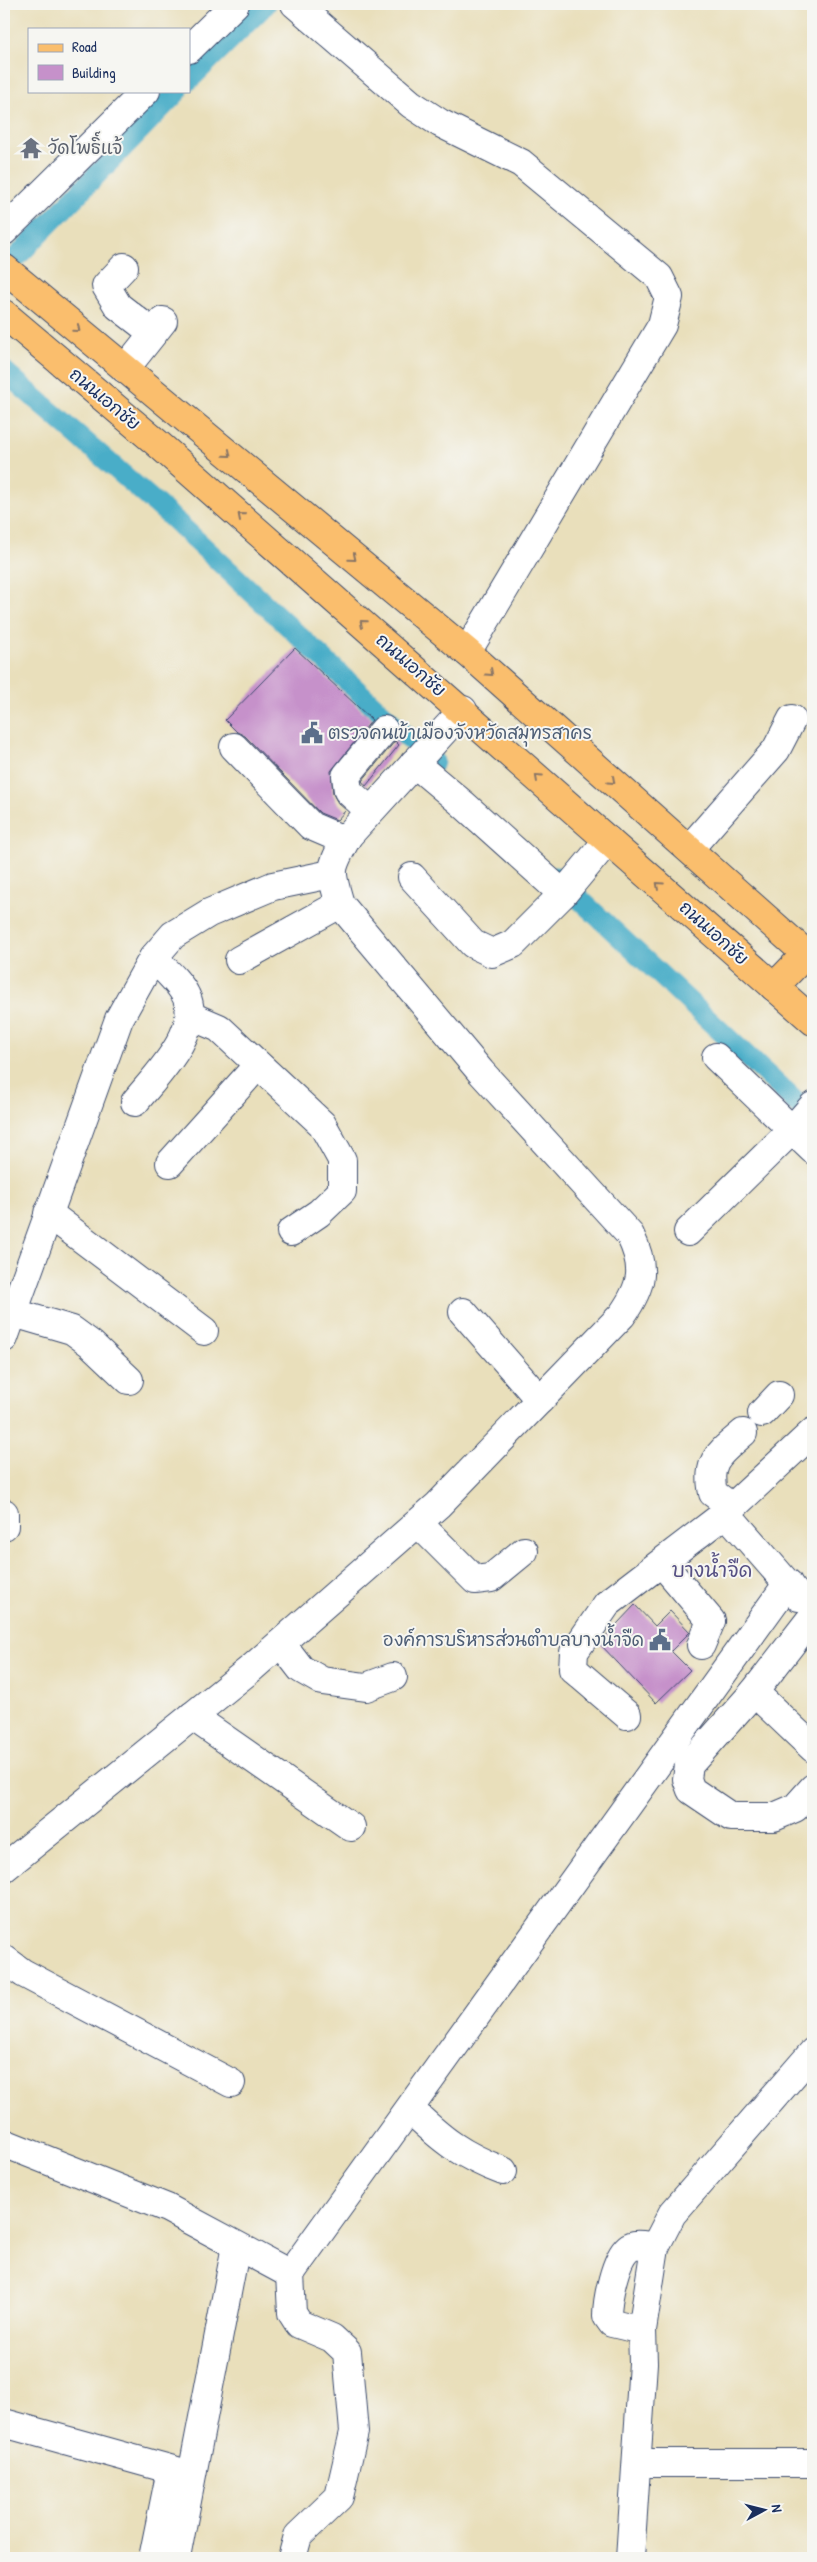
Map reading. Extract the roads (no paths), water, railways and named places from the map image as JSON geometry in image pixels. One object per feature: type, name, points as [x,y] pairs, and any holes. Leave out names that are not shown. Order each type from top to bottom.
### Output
[{"type":"main road","name":"ถนนเอกชัย","points":[[4,268],[467,652],[810,957]]},
{"type":"main road","name":"ถนนเอกชัย","points":[[13,321],[157,443],[456,718],[608,840],[813,1021]]},
{"type":"main road","points":[[774,986],[810,957]]},
{"type":"street","points":[[190,49],[236,4]]},
{"type":"street","points":[[298,6],[411,104],[440,122],[521,163],[659,276],[669,298],[662,325],[467,652]]},
{"type":"street","points":[[4,231],[145,92]]},
{"type":"street","points":[[124,268],[106,286],[118,306],[158,327],[125,369]]},
{"type":"street","points":[[4,1868],[281,1643],[438,1506],[622,1315],[635,1297],[640,1284],[638,1252],[630,1235],[481,1072],[340,904],[331,874],[335,859],[348,836],[369,810],[456,718]]},
{"type":"street","points":[[689,849],[776,750],[792,719]]},
{"type":"street","points":[[369,810],[348,791],[346,776],[384,730]]},
{"type":"street","points":[[234,747],[311,826],[339,838],[348,836]]},
{"type":"street","points":[[421,755],[463,804],[566,891]]},
{"type":"street","points":[[412,877],[473,944],[492,953],[513,944],[566,891],[608,840]]},
{"type":"street","points":[[4,1338],[119,1019],[152,958],[173,935],[209,913],[273,886],[331,874]]},
{"type":"street","points":[[239,960],[340,904]]},
{"type":"street","points":[[135,1102],[179,1046],[191,1016],[186,996],[152,958]]},
{"type":"street","points":[[191,1016],[219,1028],[322,1124],[342,1160],[342,1191],[320,1213],[291,1232]]},
{"type":"street","points":[[716,1056],[802,1119],[813,1150]]},
{"type":"street","points":[[170,1163],[258,1065]]},
{"type":"street","points":[[688,1232],[802,1119]]},
{"type":"street","points":[[48,1213],[204,1331]]},
{"type":"street","points":[[463,1312],[540,1400]]},
{"type":"street","points":[[14,1313],[72,1330],[91,1344],[129,1380]]},
{"type":"street","points":[[627,1714],[573,1668],[574,1652],[607,1604],[729,1510],[813,1432]]},
{"type":"street","points":[[743,1433],[717,1456],[709,1476],[713,1493],[729,1510],[813,1616],[754,1692],[689,1765],[687,1779],[691,1790],[730,1817],[774,1817],[795,1808],[813,1788]]},
{"type":"street","points":[[4,1513],[4,1526]]},
{"type":"street","points":[[418,1523],[475,1580],[491,1578],[524,1551]]},
{"type":"street","points":[[662,1563],[711,1622],[701,1645]]},
{"type":"street","points":[[292,2558],[298,2536],[339,2497],[354,2432],[347,2352],[332,2338],[299,2324],[292,2313],[290,2274],[788,1583]]},
{"type":"street","points":[[281,1643],[302,1670],[322,1681],[366,1687],[393,1677]]},
{"type":"street","points":[[754,1692],[813,1748]]},
{"type":"street","points":[[192,1716],[350,1826]]},
{"type":"street","points":[[4,1959],[23,1973],[232,2083]]},
{"type":"street","points":[[630,2558],[637,2463],[642,2330],[655,2247],[672,2214],[813,2052]]},
{"type":"street","points":[[410,2109],[442,2140],[480,2162],[503,2171]]},
{"type":"street","points":[[4,2144],[167,2208],[290,2274]]},
{"type":"street","points":[[642,2330],[612,2323],[607,2316],[607,2299],[621,2258],[628,2248],[636,2245],[655,2247]]},
{"type":"street","points":[[153,2558],[181,2472],[236,2246]]},
{"type":"street","points":[[4,2423],[181,2472]]},
{"type":"street","points":[[637,2463],[813,2463]]},
{"type":"street","points":[[176,2558],[181,2472]]},
{"type":"waterway","points":[[190,79],[266,4]]},
{"type":"waterway","points":[[4,270],[177,92]]},
{"type":"waterway","points":[[4,371],[169,515],[434,762]]},
{"type":"waterway","points":[[556,877],[813,1118]]},
{"type":"place","name":"วัดโพธิ์แจ้","points":[[31,148]]},
{"type":"place","name":"ตรวจคนเข้าเมืองจังหวัดสมุทรสาคร","points":[[312,733]]},
{"type":"place","name":"องค์การบริหารส่วนตำบลบางน้ำจืด","points":[[660,1640]]},
{"type":"district","name":"บางน้ำจืด","points":[[712,1570]]}]
